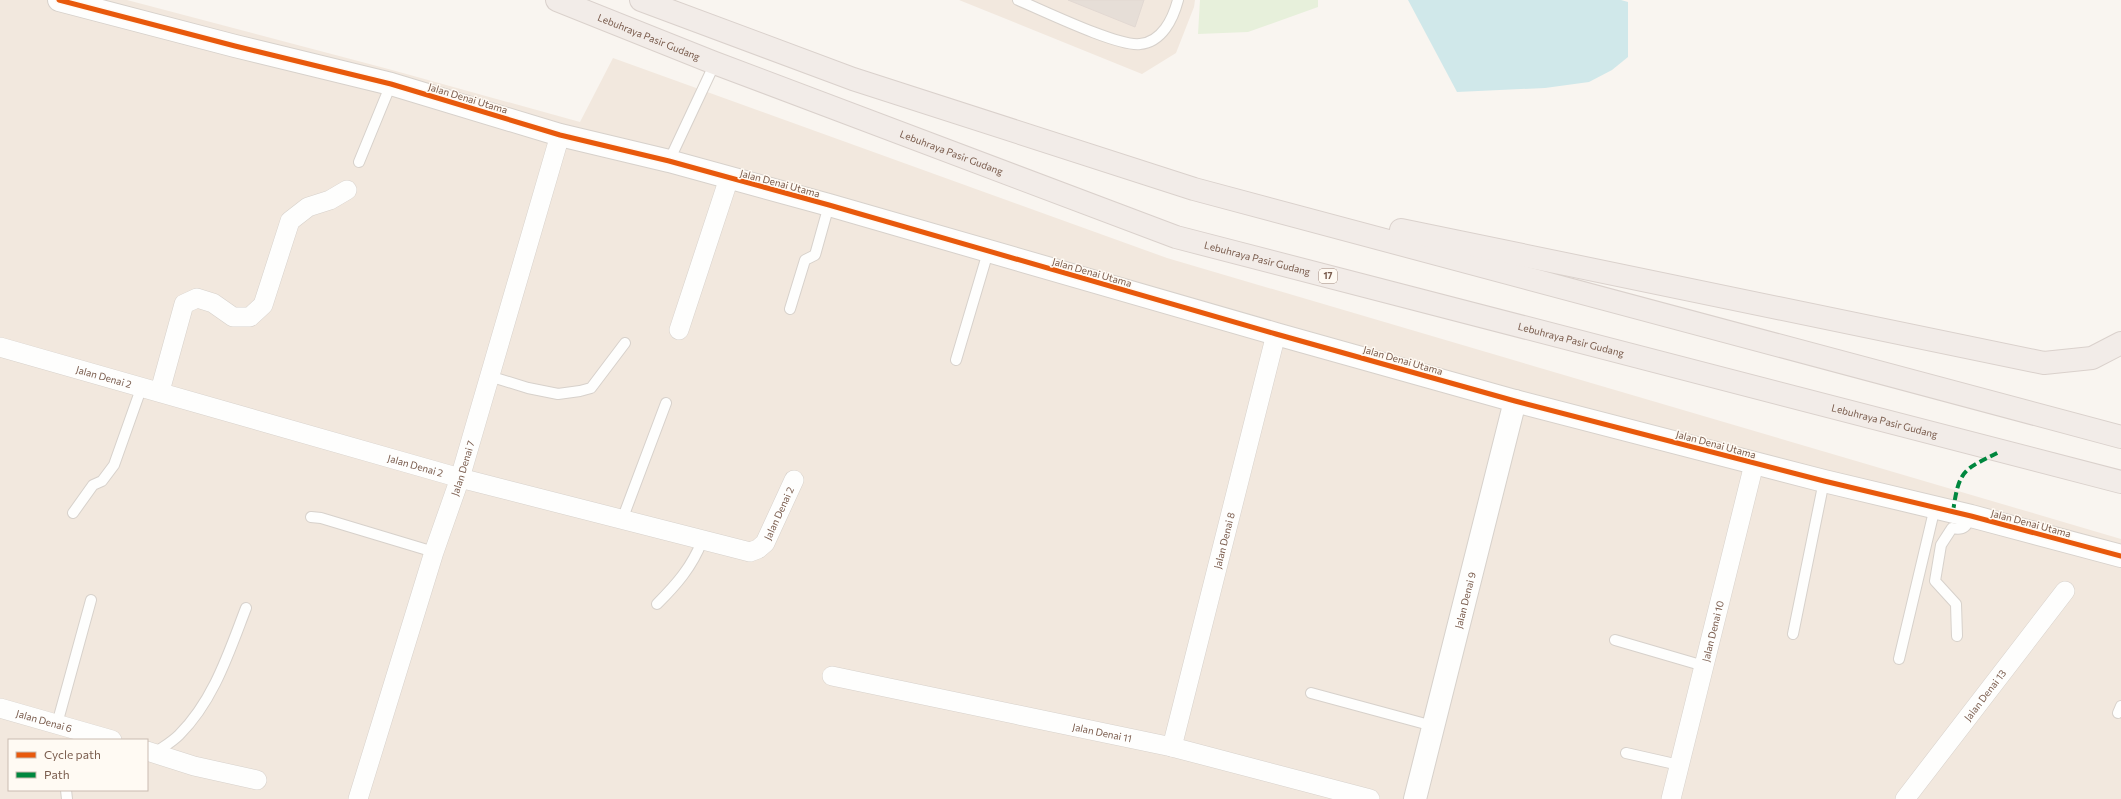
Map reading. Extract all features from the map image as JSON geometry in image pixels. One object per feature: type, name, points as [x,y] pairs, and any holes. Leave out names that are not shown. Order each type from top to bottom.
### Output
[{"type":"highway","name":"Lebuhraya Pasir Gudang","points":[[557,0],[715,63],[1176,237],[2121,482]]},
{"type":"highway","points":[[641,0],[853,79],[1194,189],[2121,437]]},
{"type":"highway","points":[[1194,189],[1628,276],[2044,363],[2092,358],[2121,343]]},
{"type":"street","name":"Jalan Denai Utama","points":[[59,0],[235,46],[391,84],[560,135],[669,161],[829,205],[988,252],[1515,401],[1824,482],[1935,507],[2121,556]]},
{"type":"street","name":"Jalan Denai 7","points":[[358,799],[434,552],[460,478],[560,135]]},
{"type":"street","points":[[679,330],[729,178]]},
{"type":"street","points":[[160,391],[184,304],[197,298],[213,303],[233,317],[250,317],[264,305],[290,221],[308,207],[330,200],[347,190]]},
{"type":"street","name":"Jalan Denai 8","points":[[1172,747],[1276,334]]},
{"type":"street","name":"Jalan Denai 2","points":[[0,347],[160,391],[460,478],[702,541],[750,552],[758,549],[770,535],[794,480]]},
{"type":"street","name":"Jalan Denai 9","points":[[1415,799],[1515,401]]},
{"type":"street","name":"Jalan Denai 10","points":[[1671,799],[1754,464]]},
{"type":"street","name":"Jalan Denai 13","points":[[1905,799],[2065,591]]},
{"type":"street","name":"Jalan Denai 11","points":[[832,676],[1172,747],[1370,799]]},
{"type":"street","name":"Jalan Denai 6","points":[[0,708],[67,731],[107,739]]},
{"type":"street","points":[[151,752],[194,766],[257,780]]},
{"type":"lane","points":[[1018,0],[1108,37],[1140,44],[1154,39],[1166,29],[1175,12],[1178,0]]},
{"type":"lane","points":[[669,161],[715,63]]},
{"type":"lane","points":[[359,162],[391,84]]},
{"type":"lane","points":[[790,309],[805,260],[815,254],[829,205]]},
{"type":"lane","points":[[956,360],[988,252]]},
{"type":"lane","points":[[490,376],[535,390],[558,394],[580,391],[591,388],[625,343]]},
{"type":"lane","points":[[73,513],[93,485],[102,481],[114,465],[142,386]]},
{"type":"lane","points":[[622,520],[666,403]]},
{"type":"lane","points":[[1793,634],[1824,482]]},
{"type":"lane","points":[[1898,659],[1935,507]]},
{"type":"lane","points":[[1957,636],[1956,604],[1935,581],[1941,545],[1952,528],[1960,530],[1966,527],[1971,516]]},
{"type":"lane","points":[[311,517],[321,518],[434,552]]},
{"type":"lane","points":[[657,604],[684,575],[695,557],[702,541]]},
{"type":"lane","points":[[67,731],[91,600]]},
{"type":"lane","points":[[151,752],[179,736],[189,724],[220,676],[246,608]]},
{"type":"lane","points":[[1615,640],[1704,666]]},
{"type":"lane","points":[[1311,693],[1433,726]]},
{"type":"lane","points":[[1626,753],[1679,765]]},
{"type":"shaded area","points":[[0,0],[127,0],[392,70],[580,122],[613,58],[1167,258],[2121,539],[2121,799],[0,799]]},
{"type":"shaded area","points":[[959,0],[1195,0],[1194,7],[1176,53],[1142,74]]},
{"type":"green space","points":[[1200,0],[1318,0],[1318,7],[1248,32],[1198,34]]},
{"type":"water","points":[[1408,0],[1621,0],[1628,2],[1628,57],[1612,70],[1589,82],[1545,88],[1457,92]]},
{"type":"building","points":[[1068,0],[1144,0],[1135,27]]},
{"type":"marked path","points":[[1953,512],[1958,487],[1965,472],[1979,462],[2001,451]]},
{"type":"cycle path","points":[[59,0],[235,46],[391,84],[560,135],[669,161],[829,205],[1276,334],[1515,401],[1824,481],[1971,516],[2121,556]]}]
